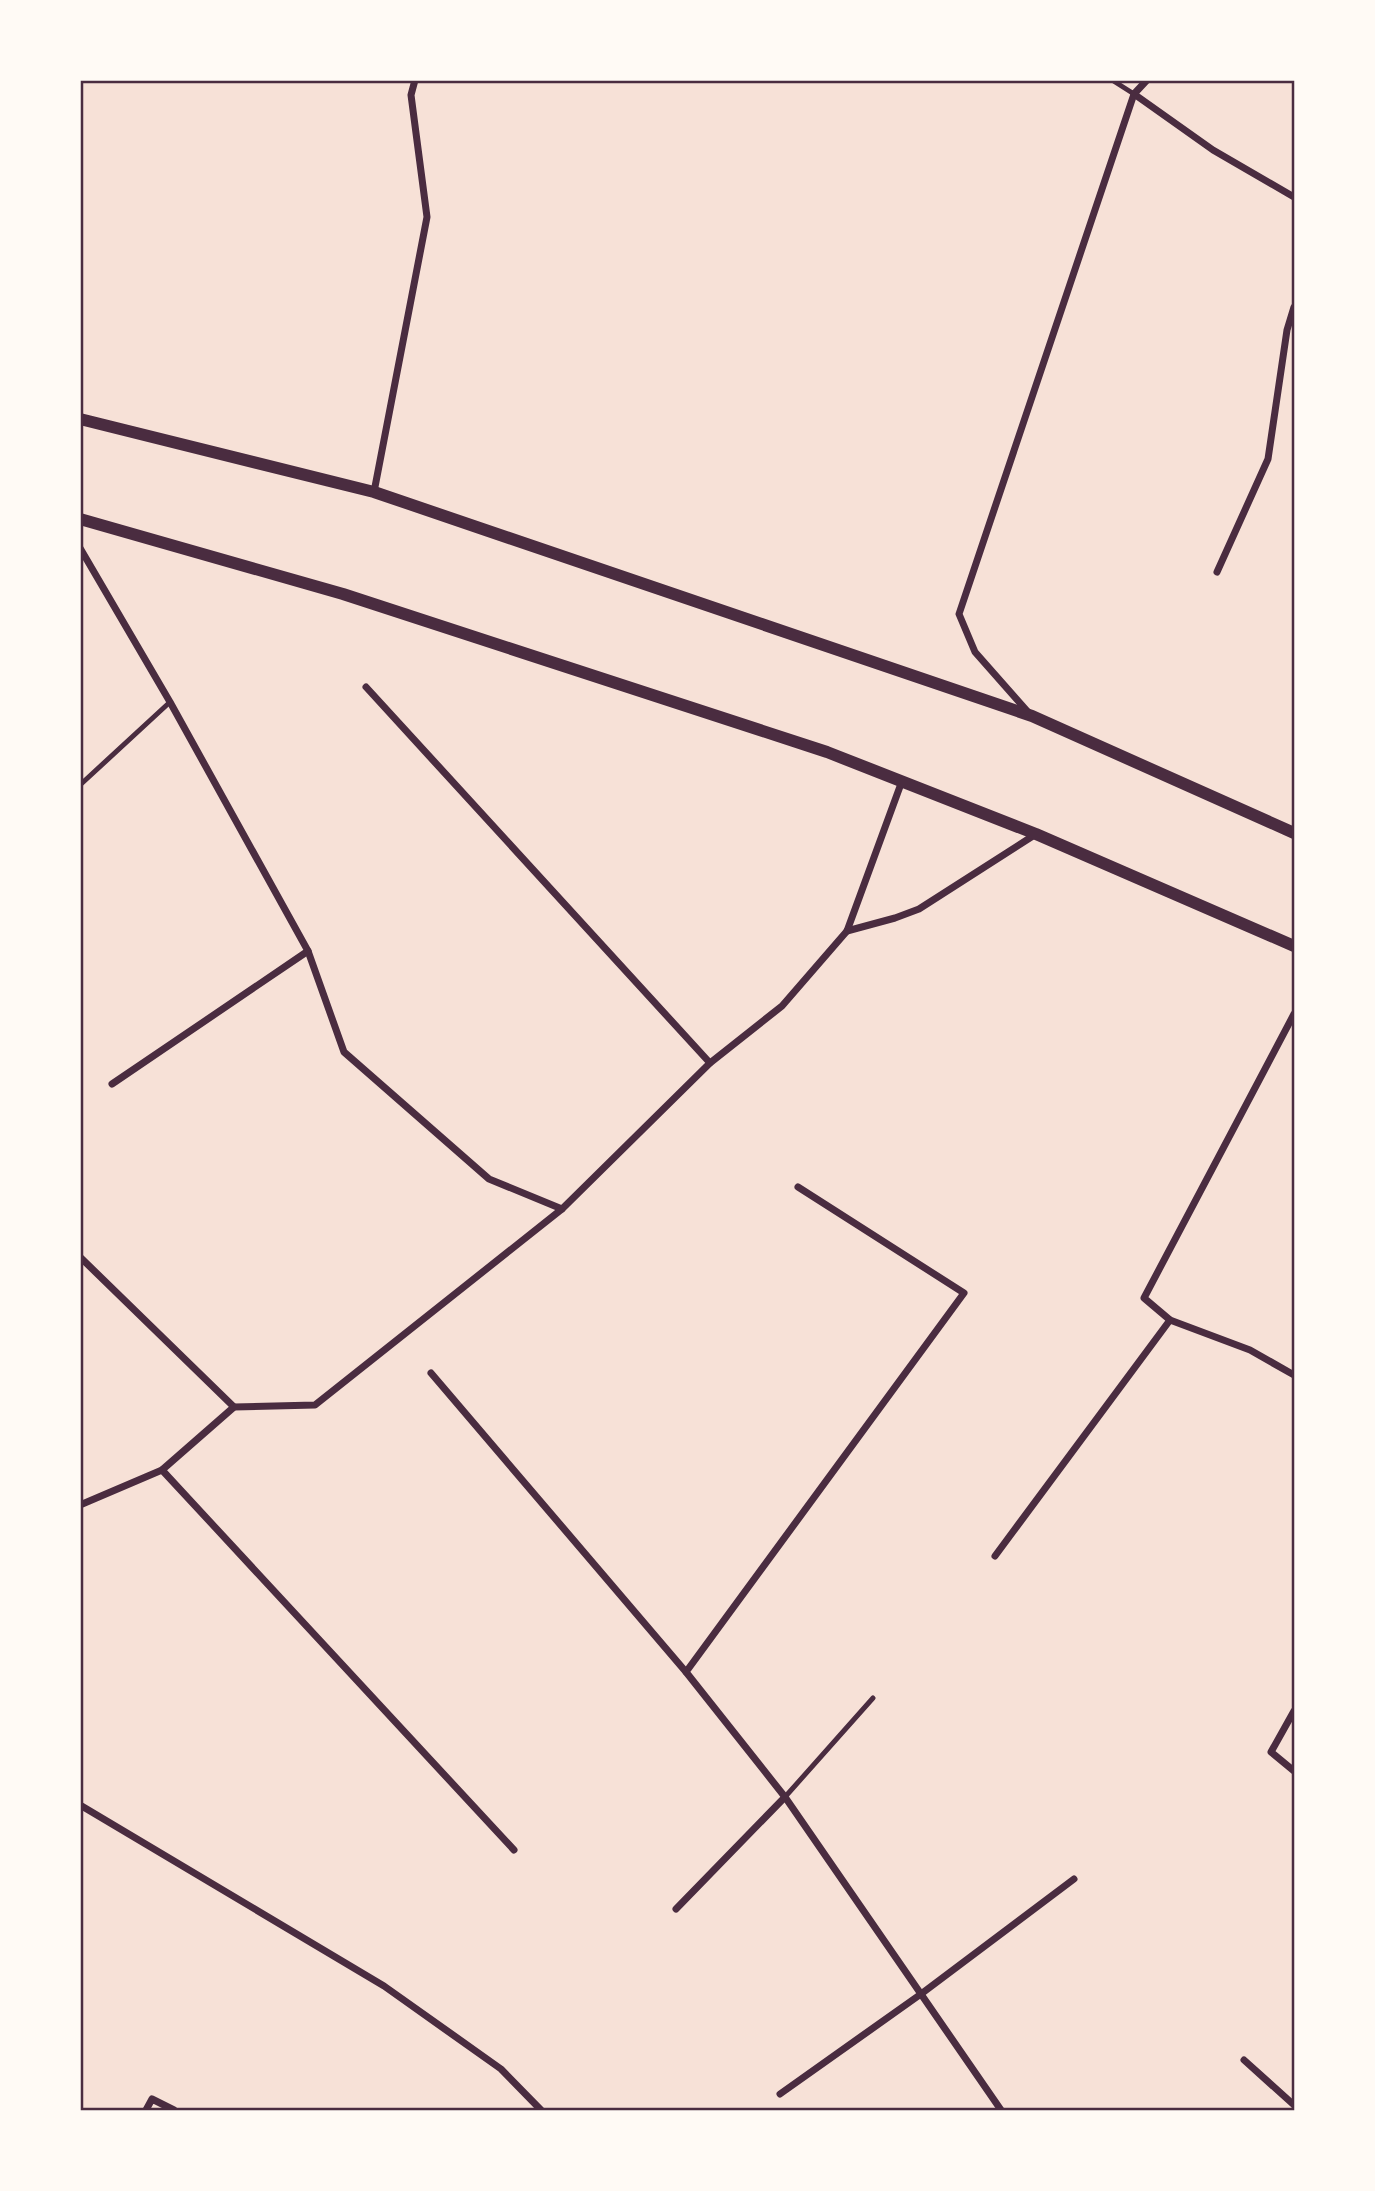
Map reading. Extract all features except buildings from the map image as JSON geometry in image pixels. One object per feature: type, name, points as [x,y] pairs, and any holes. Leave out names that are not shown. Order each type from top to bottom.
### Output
[{"type":"street","points":[[374,492],[427,217],[411,95],[415,80]]},
{"type":"street","points":[[1032,716],[975,652],[958,614],[1134,94],[1147,80]]},
{"type":"street","points":[[1134,94],[1213,150],[1294,197]]},
{"type":"street","points":[[1217,572],[1268,459],[1287,330],[1294,307]]},
{"type":"street","points":[[80,419],[374,492],[1032,716],[1294,832]]},
{"type":"street","points":[[80,519],[343,594],[827,752],[1036,834],[1294,946]]},
{"type":"street","points":[[80,548],[170,702],[308,951],[344,1052],[489,1179],[562,1209]]},
{"type":"street","points":[[366,687],[710,1063]]},
{"type":"street","points":[[80,1505],[162,1470],[234,1408],[315,1405],[562,1209],[710,1063],[782,1006],[847,931],[902,781]]},
{"type":"street","points":[[847,931],[919,909],[1036,834]]},
{"type":"street","points":[[112,1084],[308,951]]},
{"type":"street","points":[[1294,1014],[1144,1298],[1170,1320],[1250,1350],[1294,1375]]},
{"type":"street","points":[[686,1672],[964,1293],[798,1187]]},
{"type":"street","points":[[80,1257],[234,1408]]},
{"type":"street","points":[[995,1556],[1170,1320]]},
{"type":"street","points":[[431,1373],[686,1672],[785,1797],[1001,2110]]},
{"type":"street","points":[[162,1470],[514,1850]]},
{"type":"street","points":[[1294,1711],[1271,1752],[1294,1771]]},
{"type":"street","points":[[676,1909],[785,1797]]},
{"type":"street","points":[[80,1805],[384,1986],[501,2069],[541,2110]]},
{"type":"street","points":[[780,2094],[921,1994],[1074,1878]]},
{"type":"street","points":[[1244,2060],[1294,2105]]},
{"type":"street","points":[[146,2110],[152,2099],[174,2110]]},
{"type":"lane","points":[[1112,80],[1134,94]]},
{"type":"lane","points":[[80,785],[170,702]]},
{"type":"lane","points":[[785,1797],[873,1698]]}]
